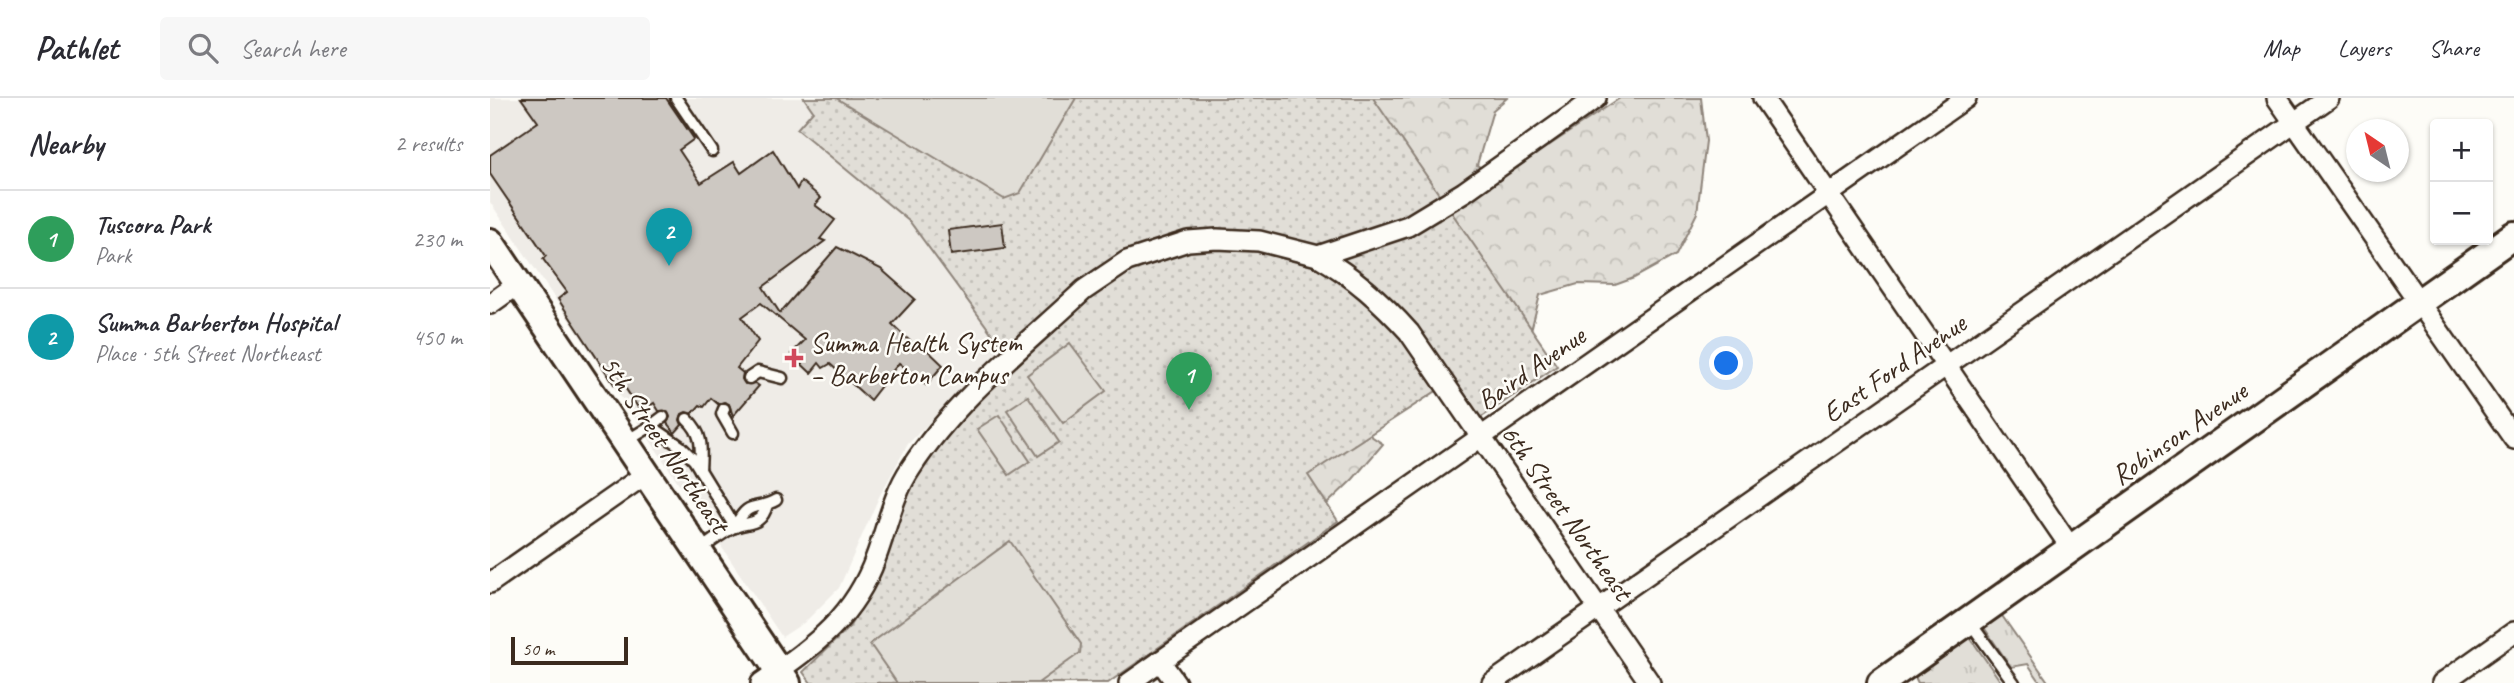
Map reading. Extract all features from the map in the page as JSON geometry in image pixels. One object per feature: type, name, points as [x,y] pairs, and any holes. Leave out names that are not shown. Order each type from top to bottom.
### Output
[{"type":"main road","name":"Robinson Avenue","points":[[1896,676],[1969,620],[2514,235]]},
{"type":"main road","name":"5th Street Northeast","points":[[490,242],[699,551],[775,679]]},
{"type":"street","points":[[775,679],[830,631],[856,599],[876,559],[909,470],[938,429],[1076,297],[1103,275],[1127,261],[1188,241],[1217,239],[1259,242],[1318,256],[1408,226],[1464,192],[1596,98]]},
{"type":"street","points":[[1763,98],[2071,548]]},
{"type":"street","name":"Baird Avenue","points":[[1129,683],[1966,98]]},
{"type":"street","points":[[2277,98],[2514,439]]},
{"type":"street","name":"East Ford Avenue","points":[[1492,683],[2329,98]]},
{"type":"street","name":"6th Street Northeast","points":[[1318,256],[1359,282],[1380,300],[1409,332],[1650,683]]},
{"type":"street","points":[[490,303],[518,284]]},
{"type":"street","points":[[490,583],[646,474]]},
{"type":"street","points":[[2442,683],[2514,632]]},
{"type":"street","points":[[1160,661],[1175,683]]},
{"type":"lane","points":[[676,98],[712,151]]},
{"type":"lane","points":[[749,379],[758,372],[782,378]]},
{"type":"lane","points":[[724,409],[722,414],[733,433]]},
{"type":"lane","points":[[625,442],[663,417]]},
{"type":"lane","points":[[687,419],[698,429],[701,471]]},
{"type":"lane","points":[[652,426],[694,460],[735,527]]},
{"type":"lane","points":[[699,551],[735,527],[743,513],[755,505],[771,502]]},
{"type":"lane","points":[[1969,620],[2014,683]]},
{"type":"shaded area","name":"Summa Health System – Barberton Campus","points":[[490,98],[804,98],[814,111],[798,130],[910,222],[1003,348],[908,444],[879,497],[839,588],[805,622],[782,637],[490,202]]},
{"type":"green space","points":[[804,98],[1373,98],[1557,366],[1464,429],[1438,390],[1308,475],[1338,521],[1108,683],[811,683],[803,672],[849,627],[878,581],[882,558],[911,477],[947,433],[1014,364],[910,222],[797,129],[813,111]]},
{"type":"green space","points":[[836,98],[1076,98],[1020,193],[1004,199]]},
{"type":"green space","points":[[1121,98],[1507,98],[1493,110],[1477,165],[1499,179],[1620,98],[1701,98],[1706,141],[1697,213],[1676,255],[1634,278],[1615,285],[1578,284],[1540,295],[1524,358],[1453,372],[1365,432],[1383,444],[1353,479],[1271,558]]},
{"type":"green space","points":[[1070,343],[1106,391],[1063,423],[1027,375]]},
{"type":"green space","points":[[1028,396],[1059,442],[1038,456],[1007,410]]},
{"type":"green space","points":[[999,415],[1030,461],[1009,475],[977,429]]},
{"type":"green space","points":[[1010,541],[1081,644],[1080,653],[1038,683],[897,683],[870,644]]},
{"type":"green space","points":[[1998,610],[2049,683],[2041,683],[2028,664],[2011,667],[1985,629],[1983,621]]},
{"type":"green space","points":[[1964,634],[1971,639],[2001,682],[1918,683],[1912,671]]},
{"type":"building","points":[[521,98],[666,98],[694,139],[679,150],[701,183],[734,162],[741,173],[773,150],[797,189],[801,181],[821,198],[815,205],[835,220],[820,239],[825,241],[763,287],[780,313],[837,247],[881,269],[915,299],[892,324],[916,347],[919,342],[943,365],[926,385],[899,363],[870,400],[830,364],[823,368],[819,363],[811,373],[791,354],[805,340],[761,303],[742,317],[758,341],[737,368],[743,373],[745,384],[755,383],[759,386],[733,416],[729,404],[718,404],[711,398],[704,407],[700,405],[692,414],[682,414],[682,425],[675,433],[667,423],[670,417],[667,411],[659,411],[654,403],[641,412],[620,380],[614,384],[558,299],[567,292],[490,174],[490,155],[538,122]]},
{"type":"building","points":[[1002,223],[1005,248],[951,255],[948,230]]},
{"type":"place","name":"Summa Barberton Hospital","points":[[669,266]]},
{"type":"place","name":"Summa Health System – Barberton Campus","points":[[794,358]]},
{"type":"place","name":"Tuscora Park","points":[[1189,410]]}]
